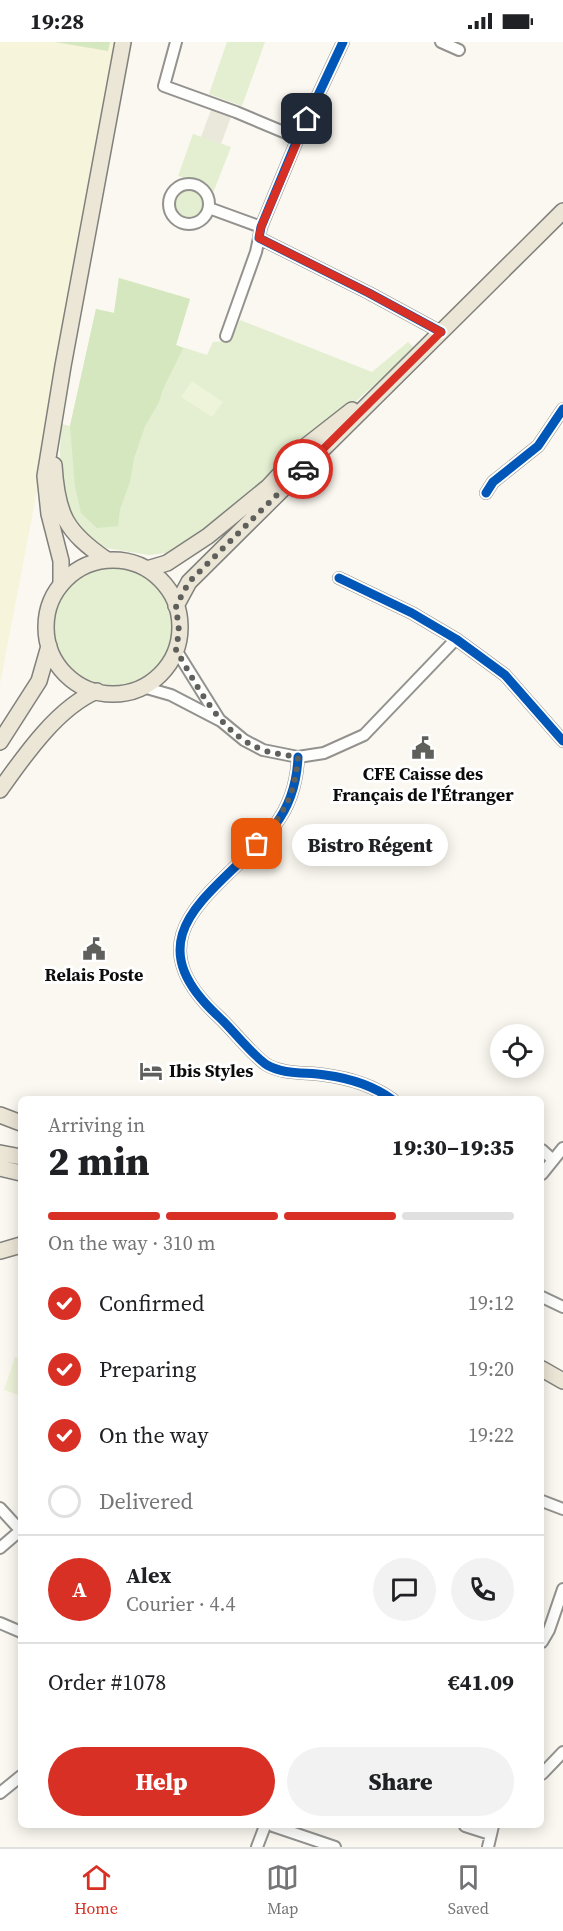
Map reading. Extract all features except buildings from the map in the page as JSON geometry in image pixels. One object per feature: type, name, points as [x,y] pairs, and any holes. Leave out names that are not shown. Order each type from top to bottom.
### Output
[{"type":"main road","points":[[61,585],[58,547],[49,514],[45,476],[123,42]]},
{"type":"main road","points":[[176,606],[189,582],[563,211]]},
{"type":"main road","points":[[147,569],[167,563],[208,536],[268,486],[306,446],[384,387]]},
{"type":"main road","points":[[53,429],[55,480],[62,510],[75,535],[83,544],[107,560]]},
{"type":"main road","points":[[107,560],[125,562],[147,569],[164,584],[176,606],[179,631],[176,650],[164,670],[143,687],[117,693],[97,692],[84,687],[67,675],[57,664],[49,646],[46,633],[47,616],[52,599],[68,578],[84,567],[107,560]]},
{"type":"main road","points":[[0,742],[39,681],[49,646]]},
{"type":"main road","points":[[0,790],[50,727],[85,696],[97,692]]},
{"type":"main road","points":[[0,1109],[12,1119]]},
{"type":"main road","points":[[0,1153],[18,1156]]},
{"type":"main road","points":[[0,1168],[18,1172]]},
{"type":"main road","points":[[0,1251],[18,1246]]},
{"type":"main road","points":[[544,1361],[563,1372]]},
{"type":"main road","points":[[544,1371],[563,1382]]},
{"type":"street","points":[[176,42],[164,87],[236,112],[298,138]]},
{"type":"street","points":[[226,336],[256,252],[260,232],[298,138],[343,42]]},
{"type":"street","points":[[441,42],[459,50]]},
{"type":"street","points":[[209,208],[260,232],[441,332]]},
{"type":"street","points":[[486,493],[493,482],[538,446],[563,409]]},
{"type":"street","points":[[339,578],[412,613],[456,639],[505,675],[563,741]]},
{"type":"street","points":[[143,687],[171,695],[221,721],[244,740],[263,750],[298,757],[324,753],[364,735],[456,639]]},
{"type":"street","points":[[176,650],[221,721]]},
{"type":"street","points":[[298,757],[293,793],[282,815],[194,909],[184,926],[179,951],[184,974],[197,996],[266,1064],[282,1072],[326,1075],[345,1079],[385,1096]]},
{"type":"street","points":[[544,1171],[563,1148]]},
{"type":"street","points":[[544,1152],[553,1160]]},
{"type":"street","points":[[544,1298],[563,1307]]},
{"type":"street","points":[[544,1502],[563,1509]]},
{"type":"street","points":[[0,1508],[18,1527]]},
{"type":"street","points":[[0,1548],[18,1533]]},
{"type":"street","points":[[544,1639],[563,1589]]},
{"type":"street","points":[[0,1623],[18,1631]]},
{"type":"street","points":[[544,1772],[563,1752]]},
{"type":"street","points":[[0,1792],[18,1778]]},
{"type":"street","points":[[257,1847],[264,1828]]},
{"type":"street","points":[[279,1828],[334,1847]]},
{"type":"street","points":[[488,1847],[492,1830]]},
{"type":"shaded area","points":[[0,42],[123,42],[0,684]]},
{"type":"shaded area","points":[[211,110],[231,117],[221,144],[201,137]]},
{"type":"green space","points":[[55,42],[110,42],[108,51]]},
{"type":"green space","points":[[227,42],[265,42],[242,106],[209,94]]},
{"type":"green space","points":[[193,134],[231,147],[213,193],[201,182],[178,176]]},
{"type":"green space","points":[[189,188],[200,192],[204,203],[200,214],[189,218],[178,214],[174,203],[178,192]]},
{"type":"green space","points":[[119,278],[190,299],[176,345],[207,355],[213,342],[230,341],[240,320],[372,372],[408,342],[415,349],[355,402],[337,413],[263,482],[195,535],[166,553],[149,555],[106,548],[87,538],[71,515],[62,487],[61,424],[70,426],[96,309],[114,313]]},
{"type":"green space","points":[[119,278],[190,299],[176,345],[183,348],[159,402],[145,426],[120,509],[118,526],[97,528],[81,513],[75,486],[70,426],[96,309],[114,313]]},
{"type":"green space","points":[[192,381],[223,402],[212,417],[181,397]]},
{"type":"green space","points":[[113,567],[136,571],[155,584],[168,603],[172,626],[168,649],[155,668],[136,681],[113,685],[90,681],[71,668],[58,649],[54,626],[58,603],[71,584],[90,571]]},
{"type":"green space","points":[[15,1357],[18,1358],[18,1395],[4,1390]]},
{"type":"cycle path","points":[[343,42],[298,138],[261,227],[259,238],[441,332]]},
{"type":"cycle path","points":[[486,493],[493,482],[538,446],[563,409]]},
{"type":"cycle path","points":[[339,578],[412,613],[456,639],[505,675],[563,741]]},
{"type":"cycle path","points":[[298,757],[295,784],[285,809],[275,825],[210,892],[193,913],[182,936],[181,960],[192,987],[249,1049],[267,1065],[288,1072],[343,1078],[386,1096]]},
{"type":"way so far","points":[[257,844],[282,815],[293,793],[298,757],[263,750],[244,740],[221,721],[206,701],[176,650],[179,638],[176,606],[189,582],[303,469]]},
{"type":"place","name":"CFE Caisse des Français de l'Étranger","points":[[423,748]]},
{"type":"place","name":"Bistro Régent","points":[[257,844]]},
{"type":"place","name":"Relais Poste","points":[[94,949]]},
{"type":"place","name":"Ibis Styles","points":[[151,1071]]},
{"type":"route","points":[[303,469],[441,332],[259,238],[261,227],[307,119]]}]
